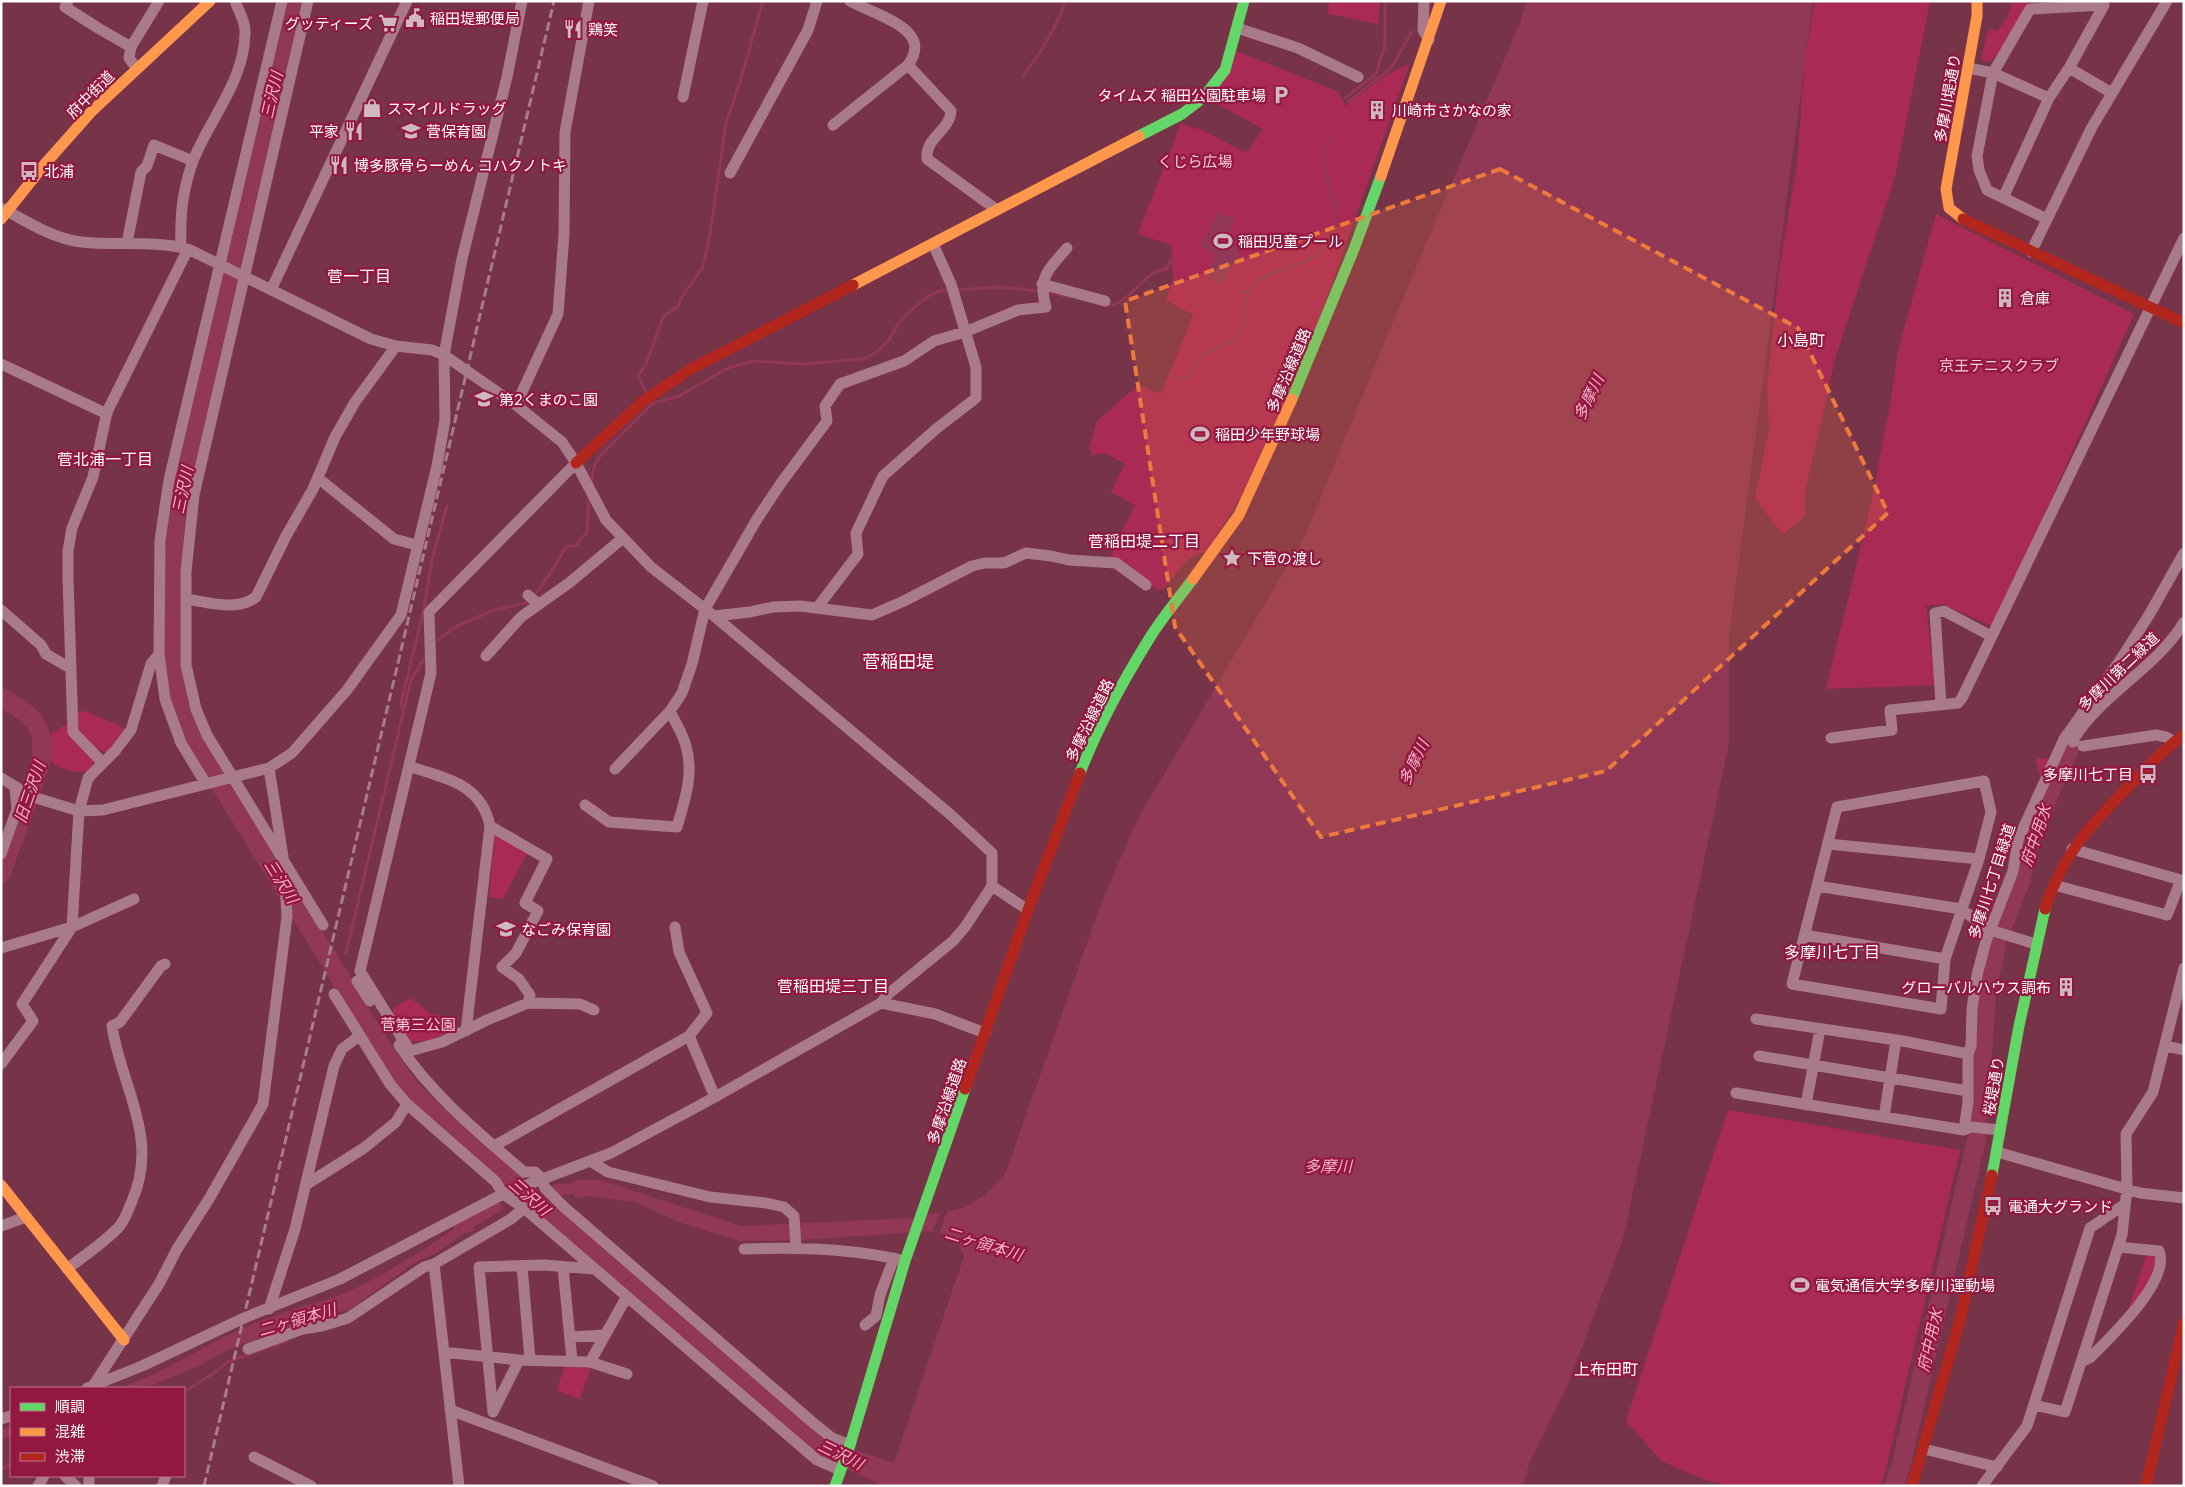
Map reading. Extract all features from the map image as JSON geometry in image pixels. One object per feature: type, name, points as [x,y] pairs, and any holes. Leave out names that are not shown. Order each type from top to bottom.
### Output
[{"type":"street","points":[[68,1],[65,7],[131,47]]},
{"type":"street","points":[[137,69],[129,58],[131,47],[159,1]]},
{"type":"street","name":"府中街道","points":[[3,213],[90,112],[210,1]]},
{"type":"street","points":[[102,762],[73,732],[68,551],[72,528],[94,477],[107,414],[185,248],[180,214],[182,196],[207,130],[229,91],[241,58],[245,29],[235,1]]},
{"type":"street","points":[[206,784],[181,743],[165,699],[159,654],[160,540],[169,480],[282,1]]},
{"type":"street","points":[[308,1],[191,508],[187,546],[186,665],[196,709],[207,735],[323,925]]},
{"type":"street","points":[[271,290],[407,1]]},
{"type":"street","points":[[1,778],[32,797],[80,811],[104,810],[269,768],[292,753],[347,690],[401,615],[446,420],[444,355],[462,259],[507,77],[522,1]]},
{"type":"street","points":[[516,405],[558,314],[564,234],[565,132],[589,1]]},
{"type":"street","points":[[682,97],[703,1]]},
{"type":"street","points":[[730,173],[808,30],[817,1]]},
{"type":"street","points":[[833,125],[908,65],[916,53],[916,44],[905,27],[850,1]]},
{"type":"street","points":[[594,1010],[580,1004],[528,1003],[442,1042],[410,1050],[360,971],[431,673],[430,612],[576,462],[642,402],[690,370],[1182,114],[1216,84],[1225,70],[1244,1]]},
{"type":"street","points":[[1424,1],[1424,30],[1429,40]]},
{"type":"street","name":"多摩沿線道路","points":[[835,1486],[849,1446],[903,1257],[931,1190],[1028,910],[1088,753],[1120,689],[1150,638],[1238,515],[1259,474],[1312,354],[1354,249],[1429,40],[1441,1]]},
{"type":"street","name":"多摩川堤通り","points":[[1977,1],[1977,16],[1946,189],[1946,201],[1949,211],[1958,217],[2031,252]]},
{"type":"street","points":[[2167,1],[2092,127],[2031,252],[2184,323]]},
{"type":"street","points":[[2047,219],[1986,190],[1977,156],[1993,72],[2030,9],[2105,3]]},
{"type":"street","points":[[2003,198],[2049,98],[2069,68],[2105,3]]},
{"type":"street","points":[[1237,28],[1298,48],[1358,77]]},
{"type":"street","points":[[908,65],[951,110],[948,124],[936,135],[928,147],[927,159],[997,210]]},
{"type":"street","points":[[1968,68],[1993,72],[2049,98]]},
{"type":"street","points":[[2069,68],[2112,93]]},
{"type":"street","points":[[127,243],[141,172],[147,166],[154,145],[194,161]]},
{"type":"street","points":[[3,213],[65,238],[81,242],[127,243],[185,248],[371,339],[396,346],[432,350],[444,355],[516,405],[562,442],[576,462],[606,520],[652,567],[710,612],[951,815],[992,853],[992,886],[964,927],[952,941],[880,1003],[715,1098],[592,1162],[536,1180],[505,1193],[340,1279],[244,1318],[142,1366],[90,1387]]},
{"type":"street","points":[[1831,738],[1892,730],[1890,710],[1958,703],[1962,698],[2184,238]]},
{"type":"street","points":[[817,608],[858,554],[856,533],[883,476],[936,429],[976,398],[976,367],[952,289],[933,244]]},
{"type":"street","points":[[614,769],[670,710],[682,693],[710,612],[756,519],[827,421],[825,406],[840,384],[904,361],[934,341],[965,332],[1018,310],[1046,306],[1042,289],[1044,276],[1067,248]]},
{"type":"street","points":[[1042,289],[1105,301]]},
{"type":"street","points":[[186,599],[231,605],[248,603],[256,597],[286,536],[318,478],[335,437],[355,402],[396,346]]},
{"type":"street","points":[[1,364],[107,414]]},
{"type":"street","points":[[318,478],[394,540],[417,545]]},
{"type":"street","points":[[486,656],[521,617],[533,599],[569,583],[622,538]]},
{"type":"street","points":[[710,612],[750,612],[773,607],[817,608],[872,615],[904,601],[972,566],[985,563],[1004,563],[1026,553],[1068,560],[1116,563],[1146,585]]},
{"type":"street","name":"多摩川七丁目緑道","points":[[1964,1130],[1968,1102],[1968,1054],[1977,975],[1990,930],[2013,872],[2018,840],[2072,725],[2094,700],[2149,615],[2184,553]]},
{"type":"street","points":[[1,610],[41,645],[46,654],[70,668]]},
{"type":"street","points":[[1940,704],[1935,613],[1944,612],[1991,636]]},
{"type":"street","name":"多摩川第二緑道","points":[[2173,741],[2156,735],[2078,744],[2085,723],[2107,700],[2173,640],[2184,622]]},
{"type":"street","points":[[1,1064],[33,1021],[22,1004],[72,927],[80,811],[88,778],[115,751],[131,730],[151,664],[159,654]]},
{"type":"street","points":[[585,805],[609,822],[677,827],[688,789],[689,759],[686,745],[670,710]]},
{"type":"street","name":"桜堤通り","points":[[1912,1486],[1958,1332],[1974,1268],[2036,944],[2054,885],[2072,849],[2094,822],[2173,741],[2184,735]]},
{"type":"street","points":[[409,766],[458,783],[479,798],[487,812],[490,826],[466,1031]]},
{"type":"street","points":[[90,1387],[124,1340],[159,1284],[176,1249],[209,1199],[263,1104],[287,917],[284,863],[269,768]]},
{"type":"street","points":[[1984,781],[1991,812],[1979,859],[1945,959],[1941,1009],[1792,984],[1828,844],[1837,807],[1984,781]]},
{"type":"street","points":[[1,854],[17,809],[18,790]]},
{"type":"street","points":[[490,826],[547,859],[525,904],[538,911],[516,953],[502,967],[519,979],[530,995],[528,1003]]},
{"type":"street","points":[[1828,844],[1979,859]]},
{"type":"street","points":[[2054,885],[2167,916],[2178,905],[2181,880],[2072,849]]},
{"type":"street","points":[[992,886],[1028,910]]},
{"type":"street","points":[[1817,886],[1961,910],[1990,930],[2036,944]]},
{"type":"street","points":[[1,948],[72,927],[134,900]]},
{"type":"street","points":[[494,1146],[689,1036],[707,1013],[679,952],[676,927]]},
{"type":"street","points":[[1805,935],[1945,959]]},
{"type":"street","points":[[67,1269],[119,1227],[135,1194],[141,1171],[140,1127],[135,1104],[115,1046],[112,1026],[120,1022],[156,972],[165,964]]},
{"type":"street","points":[[2034,1405],[2065,1412],[2122,1235],[2127,1188],[2126,1134],[2153,1092],[2184,968]]},
{"type":"street","points":[[357,981],[409,1061],[439,1096],[524,1172],[535,1172],[536,1180],[564,1207],[804,1415],[832,1438],[849,1446]]},
{"type":"street","points":[[334,994],[390,1084],[407,1104],[496,1182],[505,1193],[817,1460],[841,1469]]},
{"type":"street","points":[[880,1003],[935,1014],[985,1033]]},
{"type":"street","points":[[1756,1019],[1896,1040],[1968,1054]]},
{"type":"street","points":[[1806,1105],[1820,1029]]},
{"type":"street","points":[[269,1309],[295,1229],[334,1066],[342,1049],[359,1036]]},
{"type":"street","points":[[689,1036],[715,1098]]},
{"type":"street","points":[[1884,1117],[1896,1040]]},
{"type":"street","points":[[2166,1046],[2184,1050]]},
{"type":"street","points":[[1759,1056],[1968,1091]]},
{"type":"street","points":[[1736,1093],[1964,1130],[1971,1127],[2000,1130]]},
{"type":"street","points":[[307,1184],[364,1148],[396,1122],[407,1104]]},
{"type":"street","points":[[1997,1152],[2140,1192],[2184,1198]]},
{"type":"street","points":[[592,1162],[608,1172],[710,1198],[766,1203],[784,1208],[794,1216],[796,1247]]},
{"type":"street","points":[[1,1185],[124,1340]]},
{"type":"street","points":[[1982,1486],[2027,1426],[2090,1228],[2125,1204]]},
{"type":"street","points":[[248,1349],[294,1332],[348,1318],[396,1284],[511,1219],[524,1208]]},
{"type":"street","points":[[1,1226],[26,1217]]},
{"type":"street","points":[[744,1249],[796,1247],[903,1257],[880,1295],[876,1316],[865,1325]]},
{"type":"street","points":[[2081,1362],[2091,1357],[2140,1307],[2158,1270],[2159,1251],[2118,1247]]},
{"type":"street","points":[[434,1264],[459,1486]]},
{"type":"street","points":[[493,1412],[479,1267],[522,1266],[594,1269]]},
{"type":"street","points":[[490,1426],[493,1412],[524,1359],[522,1266]]},
{"type":"street","points":[[563,1267],[572,1360]]},
{"type":"street","points":[[590,1362],[626,1298]]},
{"type":"street","points":[[2146,1486],[2184,1322]]},
{"type":"street","points":[[571,1337],[605,1335]]},
{"type":"street","points":[[444,1354],[572,1360],[590,1362],[627,1374]]},
{"type":"street","points":[[450,1410],[653,1486]]},
{"type":"street","points":[[1924,1449],[1997,1467]]},
{"type":"street","points":[[254,1457],[311,1486]]},
{"type":"street","points":[[66,1477],[76,1486]]},
{"type":"highlighted area","points":[[1500,169],[1798,328],[1888,513],[1606,771],[1321,837],[1175,627],[1125,301]]},
{"type":"green space","points":[[1329,1],[1379,1],[1379,24],[1328,14]]},
{"type":"green space","points":[[1815,1],[1930,1],[1896,173],[1836,356],[1805,492],[1805,516],[1783,535],[1755,498],[1769,429],[1767,387],[1779,271],[1797,163],[1805,59]]},
{"type":"green space","points":[[2012,1],[2028,1],[2028,4],[1998,57],[1987,62],[1981,59],[1988,29],[1997,31],[2007,18]]},
{"type":"green space","name":"くじら広場","points":[[1236,51],[1339,92],[1345,106],[1385,76],[1410,63],[1312,340],[1240,498],[1206,553],[1193,556],[1164,589],[1158,590],[1116,561],[1109,560],[1135,505],[1111,492],[1125,464],[1105,453],[1093,455],[1089,448],[1097,421],[1138,385],[1161,394],[1193,315],[1166,300],[1173,278],[1171,245],[1138,234],[1181,123],[1195,129],[1198,128],[1246,153],[1263,129],[1208,99]]},
{"type":"green space","name":"京王テニスクラブ","points":[[1936,214],[2134,314],[1994,627],[1942,604],[1926,606],[1935,685],[1826,689],[1869,513],[1890,405],[1898,351]]},
{"type":"green space","points":[[85,711],[125,729],[107,752],[95,747],[81,733],[78,725],[78,712]]},
{"type":"green space","points":[[69,723],[94,760],[93,766],[89,770],[76,772],[62,768],[52,762],[50,734]]},
{"type":"green space","points":[[2038,758],[2050,761],[2043,775],[2040,774],[2036,761]]},
{"type":"green space","points":[[495,832],[528,852],[503,899],[489,897]]},
{"type":"green space","name":"菅第三公園","points":[[411,998],[431,1014],[452,1017],[455,1029],[433,1039],[408,1041],[393,1015],[393,1008]]},
{"type":"green space","name":"電気通信大学多摩川運動場","points":[[1728,1110],[1960,1150],[1885,1473],[1880,1486],[1733,1486],[1705,1480],[1661,1461],[1626,1421]]},
{"type":"green space","points":[[2147,1253],[2156,1256],[2152,1272],[2142,1294],[2127,1313]]},
{"type":"green space","points":[[566,1364],[591,1367],[580,1399],[558,1391],[557,1388]]},
{"type":"water","name":"多摩川","points":[[1527,1],[1813,1],[1729,636],[1729,744],[1623,1239],[1566,1389],[1529,1464],[1523,1486],[879,1486],[874,1481],[811,1453],[417,1108],[393,1081],[333,985],[340,963],[417,1082],[457,1121],[827,1441],[894,1463],[964,1256],[957,1239],[932,1231],[803,1240],[740,1241],[678,1222],[635,1202],[587,1196],[575,1198],[574,1180],[600,1180],[741,1226],[912,1218],[964,1208],[986,1194],[1005,1174],[1102,901],[1138,818],[1305,536],[1520,22]]},
{"type":"water","points":[[1219,212],[1233,219],[1234,222],[1224,240],[1239,249],[1240,252],[1224,283],[1207,277],[1207,273],[1216,255],[1201,247],[1201,243]]},
{"type":"water","points":[[500,1201],[504,1209],[474,1227],[474,1231],[463,1234],[440,1251],[413,1264],[350,1309],[281,1330],[228,1350],[197,1367],[147,1387],[122,1387],[162,1370],[250,1325],[332,1298],[355,1288],[427,1247],[455,1228],[452,1225]]},
{"type":"water","points":[[10,1426],[10,1436],[1,1440],[1,1430]]},
{"type":"pier","points":[[948,1208],[938,1236],[932,1234],[941,1209]]},
{"type":"waterway","name":"三沢川","points":[[293,1],[220,313],[176,514],[172,572],[173,669],[179,703],[187,726],[210,768],[351,995]]},
{"type":"waterway","points":[[646,392],[638,376],[646,364],[663,317],[679,305],[681,298],[703,267],[710,234],[726,123],[763,1]]},
{"type":"waterway","points":[[1023,76],[1047,40],[1065,1]]},
{"type":"waterway","points":[[1345,98],[1376,74],[1385,45],[1385,1]]},
{"type":"waterway","points":[[1348,102],[1391,68],[1412,32]]},
{"type":"waterway","points":[[1175,379],[1186,378],[1202,356],[1230,343],[1238,336],[1243,323],[1248,295],[1256,283],[1265,277],[1313,256],[1328,242],[1334,228],[1335,217],[1334,204],[1325,173],[1324,153],[1326,145],[1333,138]]},
{"type":"waterway","points":[[1105,306],[1123,300],[1150,275],[1166,269],[1171,260]]},
{"type":"waterway","points":[[591,484],[594,466],[600,456],[653,403],[679,396],[728,368],[753,361],[802,364],[863,359],[876,353],[889,340],[898,324],[908,313],[928,296],[940,291],[1000,287],[1041,291]]},
{"type":"waterway","points":[[1238,293],[1249,291]]},
{"type":"waterway","points":[[1047,292],[1070,297]]},
{"type":"waterway","points":[[438,640],[455,627],[494,610],[526,603],[534,596],[564,550],[568,546],[575,546],[587,532],[589,495]]},
{"type":"waterway","points":[[403,710],[401,703],[424,608],[432,559],[447,506]]},
{"type":"waterway","points":[[346,953],[411,680],[425,657]]},
{"type":"waterway","name":"旧三沢川","points":[[1,697],[29,716],[35,723],[42,740],[40,765],[1,874]]},
{"type":"waterway","name":"府中用水","points":[[2003,925],[2021,880],[2027,849],[2038,820],[2071,746]]},
{"type":"waterway","name":"府中用水","points":[[1978,1119],[1987,990],[1997,943]]},
{"type":"waterway","name":"府中用水","points":[[1894,1486],[1901,1465],[1977,1137]]},
{"type":"waterway","name":"二ヶ領本川","points":[[555,1190],[589,1187]]},
{"type":"waterway","points":[[185,1391],[217,1371],[227,1362],[287,1341]]},
{"type":"waterway","points":[[1,1470],[10,1464]]},
{"type":"railway","points":[[204,1486],[554,1]]},
{"type":"traffic: fast","points":[[1139,136],[1182,114],[1203,98],[1225,70],[1244,1]]},
{"type":"traffic: fast","points":[[1292,399],[1354,249],[1381,176]]},
{"type":"traffic: fast","points":[[1080,773],[1103,721],[1130,671],[1159,624],[1193,579]]},
{"type":"traffic: fast","points":[[1992,1175],[2019,1026],[2045,909]]},
{"type":"traffic: fast","points":[[835,1486],[850,1445],[905,1261],[965,1089]]},
{"type":"traffic: slow","points":[[1,219],[44,165],[91,112],[210,1]]},
{"type":"traffic: slow","points":[[1381,176],[1441,1]]},
{"type":"traffic: slow","points":[[1963,219],[1949,208],[1946,189],[1977,16],[1977,1]]},
{"type":"traffic: slow","points":[[853,285],[1139,136]]},
{"type":"traffic: slow","points":[[1193,579],[1239,515],[1292,399]]},
{"type":"traffic: slow","points":[[1,1185],[124,1340]]},
{"type":"traffic: jam","points":[[1963,219],[2184,323]]},
{"type":"traffic: jam","points":[[576,463],[642,402],[689,370],[853,285]]},
{"type":"traffic: jam","points":[[2045,909],[2061,871],[2092,825],[2151,763],[2184,735]]},
{"type":"traffic: jam","points":[[965,1089],[1028,910],[1080,773]]},
{"type":"traffic: jam","points":[[1912,1486],[1960,1320],[1992,1175]]},
{"type":"traffic: jam","points":[[2146,1486],[2184,1322]]},
{"type":"place","name":"稲田堤郵便局","points":[[415,18]]},
{"type":"place","name":"グッティーズ","points":[[388,23]]},
{"type":"place","name":"鶏笑","points":[[573,29]]},
{"type":"place","name":"タイムズ 稲田公園駐車場","points":[[1281,95]]},
{"type":"place","name":"スマイルドラッグ","points":[[372,108]]},
{"type":"place","name":"川崎市さかなの家","points":[[1377,110]]},
{"type":"place","name":"平家","points":[[354,131]]},
{"type":"place","name":"菅保育園","points":[[411,131]]},
{"type":"place","name":"博多豚骨らーめん コハクノトキ","points":[[339,165]]},
{"type":"place","name":"北浦","points":[[29,171]]},
{"type":"place","name":"稲田児童プール","points":[[1223,241]]},
{"type":"place","name":"倉庫","points":[[2005,298]]},
{"type":"place","name":"第2くまのこ園","points":[[484,399]]},
{"type":"place","name":"稲田少年野球場","points":[[1200,434]]},
{"type":"place","name":"下菅の渡し","points":[[1232,558]]},
{"type":"place","name":"多摩川七丁目","points":[[2148,774]]},
{"type":"place","name":"なごみ保育園","points":[[506,929]]},
{"type":"place","name":"グローバルハウス調布","points":[[2066,987]]},
{"type":"place","name":"電通大グランド","points":[[1993,1206]]},
{"type":"place","name":"電気通信大学多摩川運動場","points":[[1800,1285]]},
{"type":"district","name":"菅一丁目","points":[[359,275]]},
{"type":"district","name":"小島町","points":[[1801,339]]},
{"type":"district","name":"菅北浦一丁目","points":[[105,458]]},
{"type":"district","name":"菅稲田堤二丁目","points":[[1144,540]]},
{"type":"district","name":"菅稲田堤","points":[[898,661]]},
{"type":"district","name":"多摩川七丁目","points":[[1832,951]]},
{"type":"district","name":"菅稲田堤三丁目","points":[[833,985]]},
{"type":"district","name":"上布田町","points":[[1606,1368]]}]
